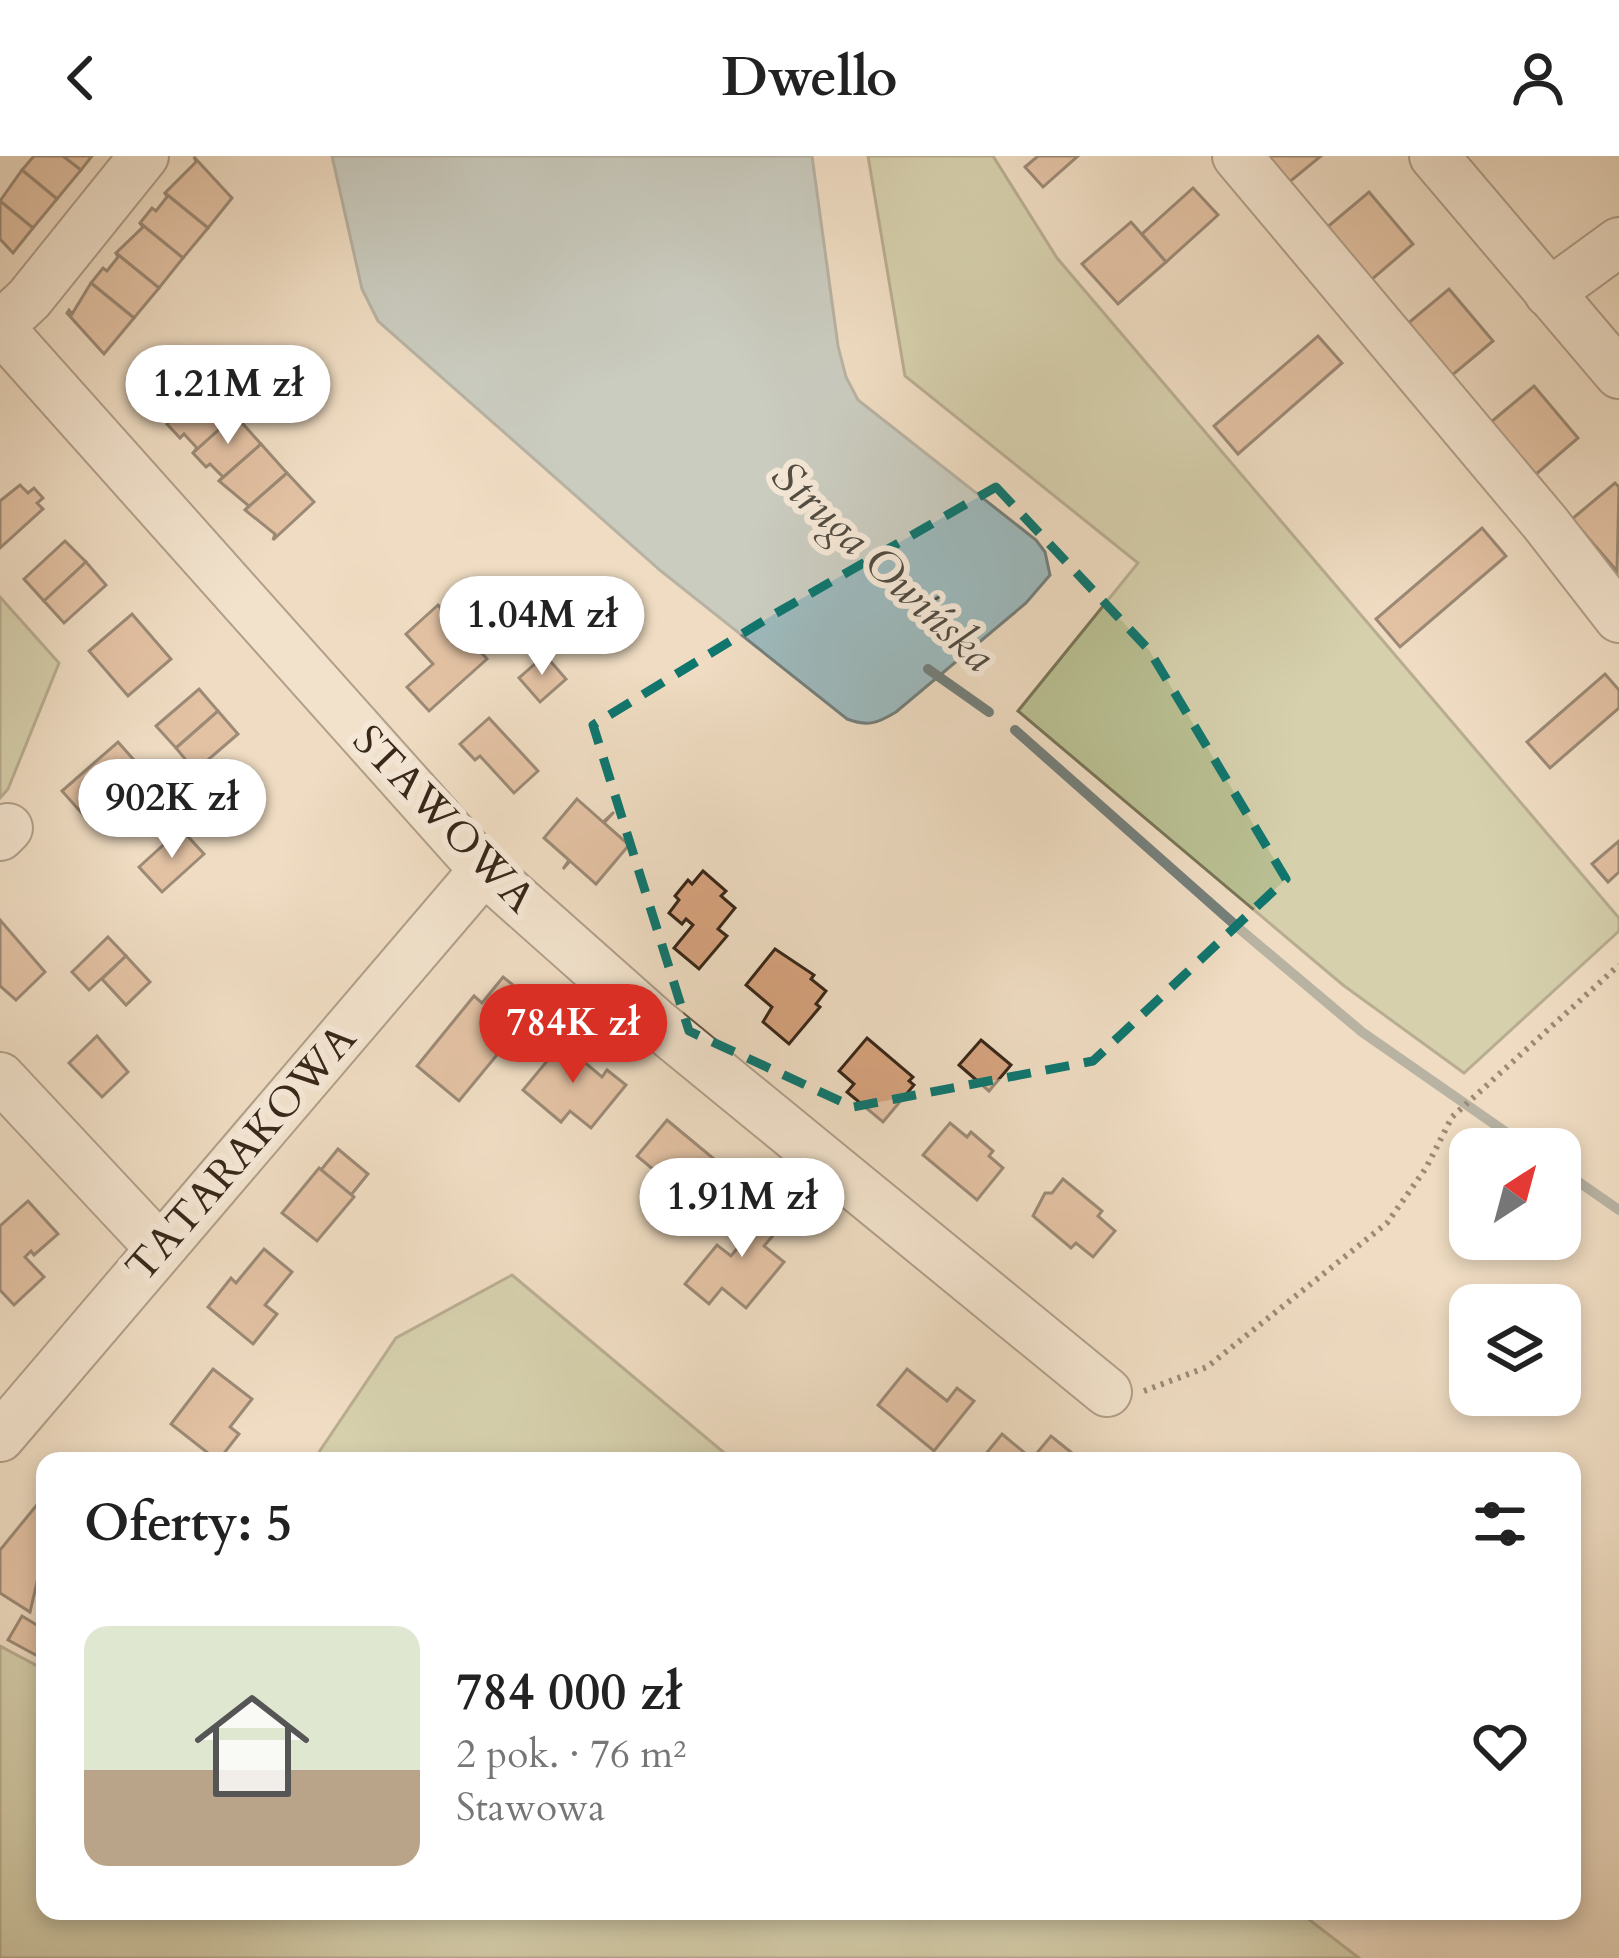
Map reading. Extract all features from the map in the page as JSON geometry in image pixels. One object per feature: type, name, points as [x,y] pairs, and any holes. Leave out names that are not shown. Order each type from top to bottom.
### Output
[{"type":"street","points":[[0,327],[144,156]]},
{"type":"street","points":[[1237,156],[1619,618]]},
{"type":"street","points":[[1434,156],[1619,374]]},
{"type":"street","points":[[1549,293],[1619,242]]},
{"type":"street","name":"STAWOWA","points":[[0,327],[484,870],[655,1022],[1107,1392]]},
{"type":"street","name":"TATARAKOWA","points":[[0,1438],[484,870]]},
{"type":"street","points":[[0,1077],[159,1247]]},
{"type":"path","points":[[1107,1392],[1141,1392],[1208,1367],[1365,1242],[1402,1206],[1462,1107],[1619,964]]},
{"type":"highlighted area","points":[[996,487],[1149,650],[1286,879],[1093,1061],[853,1107],[689,1031],[593,725]]},
{"type":"green space","points":[[868,156],[993,156],[1057,258],[1619,918],[1619,931],[1464,1073],[1343,985],[1018,711],[1138,563],[905,376]]},
{"type":"green space","points":[[0,597],[59,663],[8,789],[0,798]]},
{"type":"green space","points":[[512,1275],[723,1452],[319,1452],[396,1338]]},
{"type":"green space","points":[[0,1646],[36,1665],[36,1920],[1310,1920],[1359,1958],[0,1958]]},
{"type":"water","points":[[332,156],[812,156],[838,346],[858,400],[1036,540],[1045,552],[1050,575],[1026,603],[896,712],[873,723],[847,719],[661,571],[378,321],[362,289]]},
{"type":"building","points":[[34,156],[63,156],[81,170],[57,199],[22,170]]},
{"type":"building","points":[[63,156],[92,156],[81,170]]},
{"type":"building","points":[[1038,156],[1078,156],[1043,187],[1025,167]]},
{"type":"building","points":[[1263,156],[1321,156],[1287,184]]},
{"type":"building","points":[[194,157],[232,198],[208,228],[165,193],[196,162]]},
{"type":"building","points":[[22,170],[57,199],[33,228],[0,201]]},
{"type":"building","points":[[1193,188],[1218,215],[1166,262],[1142,234]]},
{"type":"building","points":[[1369,192],[1413,244],[1370,281],[1325,229]]},
{"type":"building","points":[[165,193],[208,228],[183,258],[140,223],[152,208],[156,211]]},
{"type":"building","points":[[0,201],[33,228],[13,253],[0,239]]},
{"type":"building","points":[[1131,222],[1166,262],[1118,304],[1082,264]]},
{"type":"building","points":[[140,223],[183,258],[159,288],[116,253],[143,227]]},
{"type":"building","points":[[116,253],[159,288],[134,318],[91,283],[103,268],[107,271]]},
{"type":"building","points":[[91,283],[134,318],[104,354],[67,313],[72,314]]},
{"type":"building","points":[[1449,289],[1493,341],[1450,377],[1406,325]]},
{"type":"building","points":[[1318,336],[1342,363],[1238,454],[1214,426]]},
{"type":"building","points":[[182,357],[209,386],[167,424],[170,420],[158,406],[154,409],[140,394]]},
{"type":"building","points":[[209,386],[235,415],[193,453],[197,448],[167,424]]},
{"type":"building","points":[[1534,386],[1578,438],[1535,475],[1491,422]]},
{"type":"building","points":[[235,415],[261,444],[219,481],[223,477],[193,453]]},
{"type":"building","points":[[261,444],[287,473],[245,510],[249,506],[219,481]]},
{"type":"building","points":[[287,473],[314,502],[273,540],[275,534],[245,510]]},
{"type":"building","points":[[1615,483],[1619,487],[1617,571],[1572,519]]},
{"type":"building","points":[[20,485],[28,493],[34,488],[43,498],[37,503],[43,509],[0,548],[0,501]]},
{"type":"building","points":[[1482,528],[1506,556],[1400,647],[1376,619]]},
{"type":"building","points":[[65,541],[86,562],[44,601],[24,579]]},
{"type":"building","points":[[86,562],[106,585],[64,623],[44,601]]},
{"type":"building","points":[[521,600],[549,629],[536,641],[508,612]]},
{"type":"building","points":[[438,605],[487,659],[429,711],[407,687],[433,664],[406,634]]},
{"type":"building","points":[[132,614],[171,659],[128,696],[89,651]]},
{"type":"building","points":[[545,655],[566,679],[540,702],[519,678]]},
{"type":"building","points":[[1605,674],[1619,690],[1619,708],[1550,768],[1527,742]]},
{"type":"building","points":[[199,689],[218,711],[176,748],[156,726]]},
{"type":"building","points":[[218,711],[238,734],[195,771],[176,748]]},
{"type":"building","points":[[489,718],[538,771],[514,793],[480,756],[475,760],[460,744]]},
{"type":"building","points":[[118,742],[150,778],[94,827],[62,791]]},
{"type":"building","points":[[577,799],[603,822],[614,812],[604,823],[629,845],[596,884],[570,861],[563,869],[569,860],[544,838]]},
{"type":"building","points":[[181,829],[204,854],[162,892],[139,867]]},
{"type":"building","points":[[1619,841],[1619,872],[1608,882],[1592,864]]},
{"type":"building","points":[[703,871],[726,891],[721,896],[735,908],[718,929],[727,936],[699,969],[674,948],[693,925],[686,919],[682,924],[669,913],[679,900],[675,896]]},
{"type":"building","points":[[0,920],[45,972],[16,1000],[0,986]]},
{"type":"building","points":[[108,937],[126,956],[89,990],[72,972]]},
{"type":"building","points":[[775,949],[814,975],[811,979],[826,991],[816,1004],[820,1007],[789,1044],[763,1022],[772,1007],[746,985]]},
{"type":"building","points":[[126,956],[150,982],[126,1005],[102,979]]},
{"type":"building","points":[[503,977],[538,1005],[459,1101],[417,1066],[474,996],[482,1003]]},
{"type":"building","points":[[97,1036],[128,1072],[102,1097],[69,1063]]},
{"type":"building","points":[[567,1037],[589,1055],[583,1061],[602,1077],[607,1070],[626,1085],[591,1128],[570,1111],[561,1122],[523,1090]]},
{"type":"building","points":[[867,1038],[913,1077],[909,1081],[914,1085],[883,1122],[847,1092],[854,1084],[839,1071]]},
{"type":"building","points":[[981,1040],[1011,1065],[989,1091],[959,1065]]},
{"type":"building","points":[[667,1120],[714,1159],[684,1195],[637,1156]]},
{"type":"building","points":[[950,1123],[967,1137],[971,1132],[993,1151],[989,1156],[1003,1168],[977,1200],[923,1155]]},
{"type":"building","points":[[338,1149],[368,1174],[351,1195],[321,1170]]},
{"type":"building","points":[[319,1168],[354,1197],[317,1241],[282,1213]]},
{"type":"building","points":[[1063,1179],[1102,1211],[1098,1216],[1115,1231],[1093,1257],[1076,1243],[1071,1248],[1033,1216],[1045,1193],[1052,1193]]},
{"type":"building","points":[[763,1196],[788,1218],[764,1246],[784,1262],[746,1308],[722,1288],[709,1304],[685,1284],[717,1245],[731,1256],[749,1234],[739,1224]]},
{"type":"building","points":[[28,1201],[58,1234],[25,1257],[44,1277],[14,1305],[0,1290],[0,1226]]},
{"type":"building","points":[[264,1249],[292,1272],[265,1305],[277,1314],[253,1344],[208,1307]]},
{"type":"building","points":[[213,1369],[252,1399],[230,1427],[239,1434],[225,1452],[207,1452],[171,1424]]},
{"type":"building","points":[[907,1369],[947,1401],[957,1388],[974,1401],[934,1451],[878,1405]]},
{"type":"building","points":[[1002,1434],[1024,1452],[987,1452]]},
{"type":"building","points":[[1051,1436],[1071,1452],[1038,1452]]},
{"type":"building","points":[[36,1506],[36,1586],[30,1612],[0,1593],[0,1550]]},
{"type":"building","points":[[22,1616],[36,1625],[36,1655],[8,1640]]},
{"type":"waterway","name":"Struga Owińska","points":[[928,669],[989,712]]},
{"type":"waterway","name":"Struga Owińska","points":[[1015,730],[1362,1032],[1500,1128]]},
{"type":"waterway","name":"Struga Owińska","points":[[1581,1184],[1619,1210]]}]
